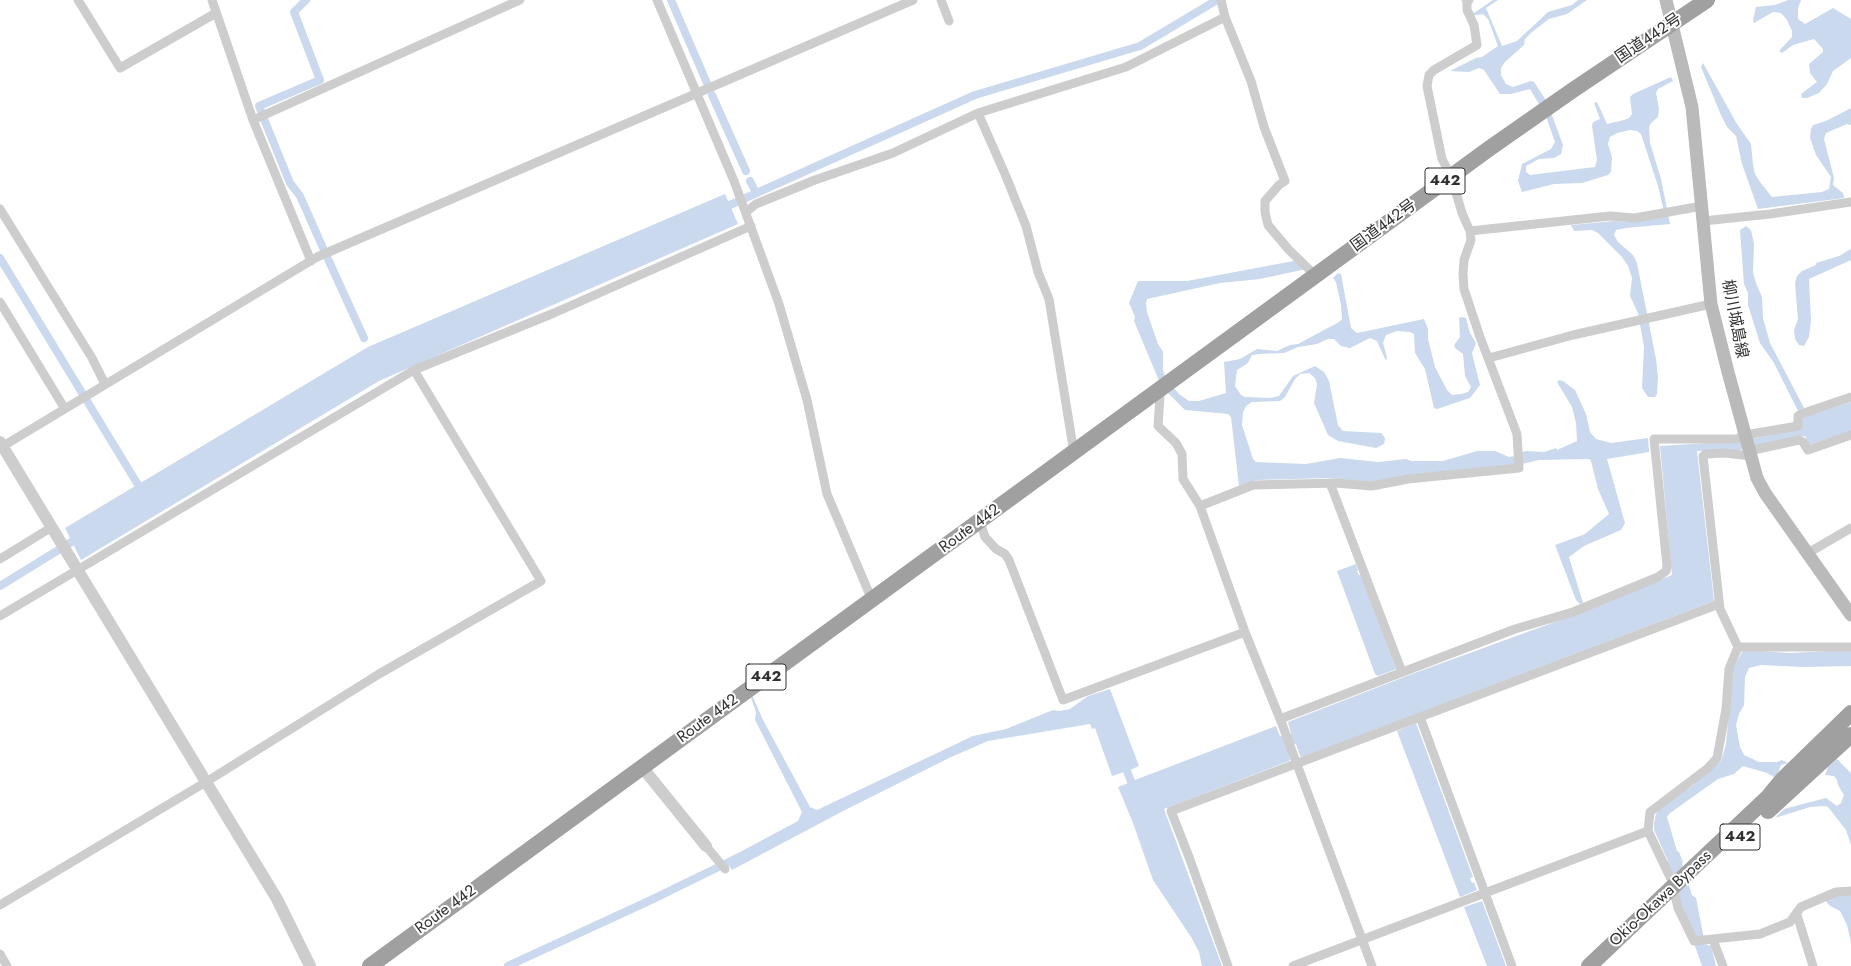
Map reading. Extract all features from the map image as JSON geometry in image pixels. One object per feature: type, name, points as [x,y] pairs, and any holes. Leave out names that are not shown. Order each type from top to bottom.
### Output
[{"type":"highway","name":"国道442号","points":[[1159,390],[1451,176],[1573,90],[1707,0]]},
{"type":"highway","name":"Route 442","points":[[370,966],[1159,390]]},
{"type":"highway","name":"Okio-Okawa Bypass","points":[[1589,966],[1675,891],[1827,747],[1851,713]]},
{"type":"highway","name":"Okio-Okawa Bypass","points":[[1827,747],[1851,735]]},
{"type":"highway","name":"Okio-Okawa Bypass","points":[[1602,966],[1675,891]]},
{"type":"main road","name":"柳川城島線","points":[[1666,0],[1673,23],[1692,107],[1712,304],[1748,445],[1761,486],[1851,615]]},
{"type":"street","points":[[78,0],[120,68],[216,13]]},
{"type":"street","points":[[212,0],[253,120],[311,261]]},
{"type":"street","points":[[253,120],[520,0]]},
{"type":"street","points":[[656,0],[697,94],[751,226],[777,299],[807,400],[827,494],[872,600]]},
{"type":"street","points":[[310,966],[277,900],[76,565],[1,445],[65,409],[90,392],[311,261],[913,0]]},
{"type":"street","points":[[941,0],[949,21]]},
{"type":"street","points":[[1200,506],[1253,485],[1330,483],[1372,486],[1408,479],[1519,468],[1517,434],[1464,289],[1463,267],[1471,240],[1470,231],[1462,213],[1451,176],[1442,159],[1429,92],[1428,79],[1434,70],[1477,45],[1474,25],[1468,10],[1467,2],[1469,0]]},
{"type":"street","points":[[1222,2],[1225,17],[1251,81],[1264,127],[1285,181],[1279,185],[1265,201],[1265,212],[1268,225],[1289,250],[1316,276]]},
{"type":"street","points":[[745,210],[815,180],[893,153],[978,113],[1126,67],[1225,17]]},
{"type":"street","points":[[978,113],[1026,226],[1038,272],[1049,298],[1074,453]]},
{"type":"street","points":[[1703,221],[1770,214],[1851,202]]},
{"type":"street","points":[[1470,231],[1610,216],[1635,218],[1702,206]]},
{"type":"street","points":[[0,209],[92,358],[105,384]]},
{"type":"street","points":[[0,616],[76,565],[414,370],[554,313],[751,226]]},
{"type":"street","points":[[0,302],[65,409]]},
{"type":"street","points":[[1489,358],[1573,335],[1712,304]]},
{"type":"street","points":[[3,903],[206,782],[379,674],[541,581],[414,370]]},
{"type":"street","points":[[1159,390],[1158,426],[1176,442],[1182,454],[1184,479],[1200,506],[1245,632],[1296,761],[1372,966]]},
{"type":"street","points":[[1851,397],[1801,414],[1798,416],[1798,426],[1725,453],[1706,454],[1703,456],[1719,604],[1738,647],[1729,669],[1726,709],[1718,758],[1708,768],[1650,812],[1648,831],[1671,879],[1686,928],[1694,941],[1760,934],[1790,922],[1797,915],[1801,907],[1836,892],[1851,891]]},
{"type":"street","points":[[1281,722],[1402,672],[1515,629],[1573,612],[1663,574],[1666,571],[1666,558],[1654,439],[1736,439],[1748,445],[1799,440],[1803,442],[1808,450],[1851,435]]},
{"type":"street","points":[[1330,483],[1402,672]]},
{"type":"street","points":[[980,522],[985,537],[996,549],[1005,554],[1009,560],[1063,700],[1245,632]]},
{"type":"street","points":[[1808,553],[1851,528]]},
{"type":"street","points":[[0,559],[55,531]]},
{"type":"street","points":[[1228,966],[1171,811],[1296,761],[1420,717],[1719,604]]},
{"type":"street","points":[[1738,647],[1851,647]]},
{"type":"street","points":[[1420,717],[1512,966]]},
{"type":"street","points":[[642,767],[725,868]]},
{"type":"street","points":[[1293,966],[1648,831]]},
{"type":"street","points":[[1797,915],[1813,966]]},
{"type":"street","points":[[1711,940],[1723,966]]},
{"type":"street","points":[[0,954],[7,966]]},
{"type":"water","points":[[1461,0],[1466,0],[1468,6],[1474,13],[1493,0],[1498,0],[1486,8],[1502,46],[1517,41],[1548,12],[1572,5],[1578,0],[1587,0],[1567,14],[1549,19],[1532,32],[1525,39],[1524,45],[1505,62],[1501,68],[1501,75],[1506,84],[1513,87],[1531,81],[1534,82],[1547,102],[1563,145],[1561,154],[1554,158],[1539,159],[1526,166],[1526,172],[1530,175],[1595,167],[1597,160],[1592,126],[1593,122],[1600,119],[1594,103],[1597,102],[1607,124],[1624,120],[1629,118],[1632,114],[1630,97],[1633,94],[1671,77],[1673,81],[1658,89],[1656,93],[1659,109],[1658,117],[1649,127],[1650,143],[1661,179],[1670,224],[1626,228],[1616,230],[1614,235],[1618,242],[1633,255],[1637,263],[1656,359],[1658,377],[1657,394],[1655,397],[1648,397],[1642,388],[1644,347],[1638,313],[1630,296],[1632,278],[1628,266],[1622,257],[1598,233],[1592,230],[1574,231],[1571,225],[1614,221],[1633,222],[1665,216],[1658,186],[1641,134],[1637,131],[1630,130],[1617,133],[1610,137],[1608,144],[1612,157],[1611,172],[1608,175],[1582,183],[1554,184],[1522,192],[1518,181],[1522,164],[1551,149],[1555,142],[1545,114],[1530,89],[1511,94],[1500,94],[1484,70],[1479,68],[1469,72],[1450,71],[1476,58],[1482,57],[1498,46],[1488,19],[1483,14],[1471,16]]},
{"type":"water","points":[[1788,0],[1801,0],[1798,8],[1798,19],[1805,24],[1833,8],[1851,19],[1851,58],[1833,71],[1827,84],[1819,93],[1807,98],[1802,98],[1801,94],[1817,82],[1810,73],[1809,64],[1823,52],[1823,49],[1814,39],[1793,45],[1782,53],[1779,51],[1792,37],[1792,31],[1787,20],[1781,13],[1773,12],[1754,23],[1753,20],[1756,7],[1775,5]]},
{"type":"water","points":[[1703,63],[1737,124],[1751,144],[1755,174],[1772,197],[1822,192],[1829,189],[1831,177],[1816,155],[1810,138],[1811,129],[1813,125],[1826,121],[1851,108],[1851,125],[1847,124],[1826,133],[1824,139],[1834,178],[1833,185],[1843,193],[1844,198],[1758,209],[1742,164],[1736,136],[1727,127],[1721,115],[1701,67]]},
{"type":"water","points":[[725,194],[738,224],[379,381],[81,560],[65,528],[368,347]]},
{"type":"water","points":[[1746,226],[1751,230],[1754,244],[1753,272],[1762,297],[1763,318],[1770,343],[1804,408],[1798,411],[1774,363],[1760,343],[1748,305],[1748,293],[1744,284],[1740,230]]},
{"type":"water","points":[[1851,249],[1851,260],[1809,279],[1811,320],[1809,337],[1804,346],[1799,345],[1795,339],[1794,330],[1798,319],[1795,283],[1797,276],[1802,271],[1816,265],[1816,263],[1839,256]]},
{"type":"water","points":[[1299,260],[1306,269],[1260,279],[1220,283],[1147,299],[1147,312],[1158,344],[1163,352],[1163,370],[1166,379],[1179,394],[1189,401],[1199,401],[1226,393],[1224,362],[1240,359],[1257,349],[1277,351],[1290,345],[1298,344],[1342,319],[1341,305],[1336,282],[1333,278],[1338,273],[1341,274],[1351,328],[1357,333],[1424,319],[1428,329],[1428,339],[1435,367],[1447,390],[1452,395],[1461,394],[1468,392],[1471,387],[1465,376],[1463,354],[1455,348],[1454,345],[1460,337],[1459,318],[1466,318],[1470,333],[1476,343],[1472,353],[1480,385],[1470,398],[1437,409],[1434,408],[1425,369],[1415,353],[1414,334],[1410,332],[1397,331],[1386,335],[1383,343],[1387,357],[1386,361],[1377,341],[1370,338],[1350,348],[1341,346],[1334,339],[1328,339],[1317,344],[1298,347],[1284,353],[1252,355],[1248,363],[1237,370],[1235,386],[1241,395],[1245,397],[1270,398],[1279,396],[1293,376],[1315,366],[1324,372],[1329,381],[1338,425],[1343,431],[1381,433],[1385,438],[1384,444],[1376,448],[1338,441],[1328,435],[1314,403],[1317,384],[1315,378],[1309,373],[1300,374],[1295,379],[1285,397],[1280,401],[1252,402],[1246,406],[1243,412],[1242,425],[1253,459],[1256,462],[1306,464],[1340,458],[1378,462],[1406,459],[1411,461],[1443,461],[1477,451],[1495,451],[1509,457],[1525,451],[1544,452],[1556,448],[1557,450],[1577,441],[1576,423],[1572,407],[1557,382],[1559,380],[1563,381],[1575,390],[1586,414],[1590,432],[1596,439],[1611,443],[1648,438],[1649,452],[1607,459],[1625,523],[1621,530],[1584,546],[1569,557],[1583,603],[1580,604],[1576,600],[1555,545],[1585,534],[1609,514],[1598,489],[1591,461],[1589,459],[1539,460],[1522,464],[1372,482],[1329,478],[1256,480],[1239,486],[1231,417],[1228,414],[1185,410],[1167,392],[1160,383],[1134,321],[1135,317],[1129,303],[1138,281],[1187,281]]},
{"type":"water","points":[[1851,402],[1851,431],[1811,444],[1809,444],[1805,436],[1739,450],[1697,451],[1714,601],[1302,757],[1300,756],[1296,744],[1287,747],[1290,759],[1289,761],[1164,809],[1222,966],[1202,966],[1199,952],[1191,937],[1153,880],[1133,823],[1118,787],[1128,783],[1128,780],[1133,778],[1135,780],[1276,726],[1280,736],[1291,734],[1288,722],[1412,674],[1585,611],[1672,575],[1660,446],[1740,441],[1801,429],[1801,418]]},
{"type":"water","points":[[1356,564],[1357,571],[1359,575],[1361,575],[1396,669],[1378,676],[1375,674],[1337,571]]},
{"type":"water","points":[[1743,650],[1790,653],[1851,650],[1851,666],[1803,667],[1761,665],[1749,668],[1745,677],[1744,705],[1739,714],[1736,725],[1740,747],[1744,755],[1759,762],[1777,762],[1782,760],[1788,763],[1781,765],[1778,773],[1774,777],[1767,773],[1743,766],[1734,774],[1718,779],[1670,813],[1667,817],[1677,851],[1679,852],[1683,862],[1682,864],[1692,895],[1696,898],[1705,944],[1711,946],[1716,966],[1702,966],[1666,863],[1668,861],[1654,830],[1654,823],[1656,814],[1660,808],[1692,786],[1721,761],[1726,744],[1733,669]]},
{"type":"water","points":[[1110,689],[1139,766],[1130,770],[1112,776],[1095,728],[1092,729],[1090,724],[988,741],[949,758],[845,810],[732,870],[725,860],[798,821],[802,812],[755,720],[756,712],[750,695],[752,695],[763,720],[810,807],[817,810],[973,736],[1006,729],[1053,710],[1060,711],[1070,709],[1088,696]]},
{"type":"water","points":[[1416,723],[1473,877],[1470,878],[1472,883],[1474,882],[1477,890],[1460,897],[1397,731]]},
{"type":"water","points":[[1837,759],[1851,773],[1851,845],[1846,830],[1828,807],[1810,807],[1775,818],[1784,809],[1826,798],[1837,806],[1841,803],[1844,795],[1838,785],[1837,780],[1834,776],[1825,775],[1828,767]]},
{"type":"water","points":[[1851,894],[1851,943],[1847,925],[1840,911],[1830,906],[1825,900],[1835,896]]},
{"type":"water","points":[[1482,901],[1506,966],[1487,966],[1464,907]]},
{"type":"waterway","points":[[261,111],[259,106],[320,80],[294,12],[306,0]]},
{"type":"waterway","points":[[671,0],[707,83]]},
{"type":"waterway","points":[[721,209],[975,95],[1140,46],[1217,0]]},
{"type":"waterway","points":[[712,95],[746,171]]},
{"type":"waterway","points":[[264,119],[290,183],[300,196],[323,248]]},
{"type":"waterway","points":[[750,181],[756,193]]},
{"type":"waterway","points":[[0,258],[143,493]]},
{"type":"waterway","points":[[328,259],[364,338]]},
{"type":"waterway","points":[[0,586],[81,536]]},
{"type":"waterway","points":[[1123,761],[1134,789]]},
{"type":"waterway","points":[[508,966],[651,900],[737,858]]}]
